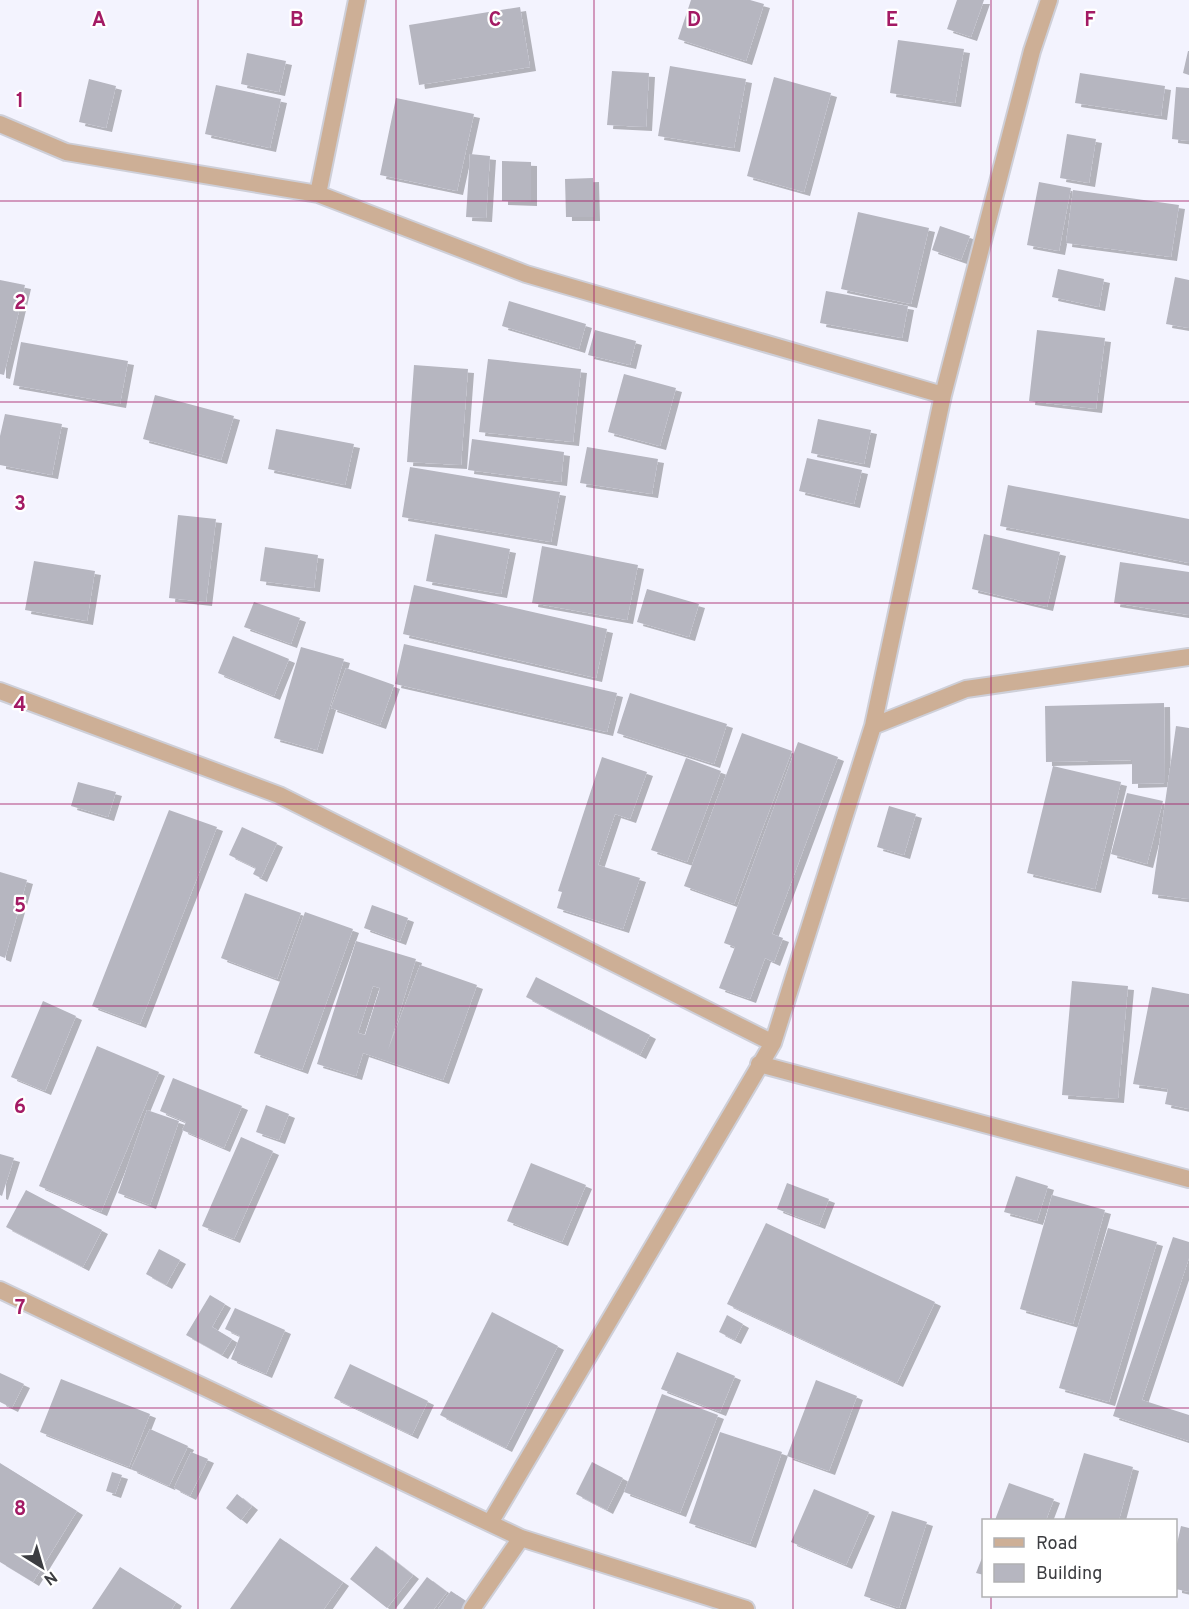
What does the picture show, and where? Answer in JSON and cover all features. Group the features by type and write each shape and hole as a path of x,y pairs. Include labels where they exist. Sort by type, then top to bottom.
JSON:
{"street":[{"path":"318,194 357,0"},
{"path":"490,1523 773,1042 873,726 943,395 1032,51 1049,0"},
{"path":"0,124 66,152 318,194 526,274 943,395"},
{"path":"873,726 966,689 1189,657"},
{"path":"0,691 279,795 773,1042"},
{"path":"759,1064 1189,1179"},
{"path":"0,1290 522,1538 746,1609"},
{"path":"472,1609 522,1538"}],"building":[{"path":"691,0 750,0 764,4 746,61 678,39"},
{"path":"957,0 984,0 971,37 947,29"},
{"path":"520,7 530,67 419,85 409,25"},
{"path":"898,40 964,49 955,103 890,93"},
{"path":"1189,51 1189,75 1183,73"},
{"path":"247,53 286,61 279,92 241,84"},
{"path":"670,66 746,79 734,148 658,136"},
{"path":"612,71 649,73 646,127 607,125"},
{"path":"1080,73 1165,86 1161,116 1075,103"},
{"path":"774,77 831,93 804,192 747,176"},
{"path":"89,79 116,86 106,128 79,122"},
{"path":"216,85 281,99 270,148 205,134"},
{"path":"1176,87 1189,88 1189,141 1172,139"},
{"path":"396,98 474,114 457,191 380,175"},
{"path":"1067,134 1096,139 1089,183 1060,178"},
{"path":"470,154 490,156 486,218 466,217"},
{"path":"502,161 531,162 531,202 502,201"},
{"path":"593,178 594,217 566,217 565,179"},
{"path":"1039,182 1071,188 1059,251 1027,245"},
{"path":"1073,190 1179,205 1171,257 1066,243"},
{"path":"858,212 929,228 911,304 841,289"},
{"path":"940,226 970,236 961,260 932,250"},
{"path":"1058,269 1104,279 1099,307 1052,297"},
{"path":"1175,277 1189,280 1189,328 1166,324"},
{"path":"0,280 25,285 4,375 0,374"},
{"path":"826,291 908,306 902,338 820,323"},
{"path":"509,301 586,324 579,349 502,326"},
{"path":"595,330 636,341 630,365 588,355"},
{"path":"1037,330 1105,338 1096,409 1029,401"},
{"path":"21,342 128,361 120,404 13,385"},
{"path":"488,359 581,369 573,442 479,432"},
{"path":"414,365 468,369 461,465 407,462"},
{"path":"624,374 676,388 660,446 608,432"},
{"path":"155,395 234,416 221,460 143,439"},
{"path":"5,414 62,424 52,475 0,465 0,436"},
{"path":"818,419 871,430 864,464 811,453"},
{"path":"276,429 354,444 345,485 268,469"},
{"path":"472,439 564,452 561,482 468,470"},
{"path":"587,447 658,459 652,494 580,483"},
{"path":"807,458 862,470 854,504 799,491"},
{"path":"410,467 560,492 551,542 402,517"},
{"path":"1008,485 1189,519 1189,563 1000,526"},
{"path":"178,515 216,519 206,602 169,598"},
{"path":"435,534 510,549 501,594 426,581"},
{"path":"984,534 1060,552 1047,607 972,589"},
{"path":"542,546 638,565 627,620 532,603"},
{"path":"265,547 318,555 314,588 260,581"},
{"path":"34,561 95,571 87,621 25,610"},
{"path":"1120,562 1189,572 1189,615 1114,603"},
{"path":"414,585 607,629 596,678 403,634"},
{"path":"647,589 699,604 689,637 637,622"},
{"path":"254,602 300,618 291,644 244,627"},
{"path":"233,636 289,659 274,696 218,673"},
{"path":"404,644 617,693 607,732 395,684"},
{"path":"301,647 344,659 317,750 274,738"},
{"path":"346,668 394,685 380,725 331,708"},
{"path":"630,693 727,724 714,764 617,733"},
{"path":"1164,703 1165,783 1132,784 1132,760 1046,762 1045,706"},
{"path":"1176,726 1189,728 1189,899 1152,894"},
{"path":"742,733 792,751 734,904 684,886"},
{"path":"798,742 838,757 772,934 783,938 774,962 765,958 750,999 719,988 735,947 724,943"},
{"path":"602,757 647,772 630,819 615,814 598,865 640,878 623,929 557,908 562,892 558,891"},
{"path":"686,758 721,771 687,862 651,850"},
{"path":"1053,766 1121,782 1095,889 1027,873"},
{"path":"78,782 116,792 108,817 71,806"},
{"path":"1127,793 1163,801 1147,864 1111,854"},
{"path":"889,806 916,814 904,855 877,847"},
{"path":"169,810 217,827 140,1024 92,1006"},
{"path":"242,827 277,843 261,878 253,874 256,868 229,855"},
{"path":"0,872 27,880 5,958 0,956"},
{"path":"245,893 301,913 277,979 221,958"},
{"path":"372,905 408,918 400,941 364,928"},
{"path":"305,912 353,929 302,1070 254,1053"},
{"path":"356,941 416,959 388,1050 420,965 477,985 443,1080 363,1053 356,1076 317,1064","holes":["373,986 380,988 365,1035 358,1033"]},
{"path":"536,977 650,1035 640,1055 526,997"},
{"path":"1072,981 1128,986 1118,1099 1062,1095"},
{"path":"1152,987 1189,994 1189,1109 1165,1104 1168,1089 1133,1084"},
{"path":"43,1001 76,1016 45,1091 11,1077"},
{"path":"97,1046 159,1072 101,1212 39,1186"},
{"path":"173,1078 242,1106 224,1148 182,1130 186,1122 160,1111"},
{"path":"266,1105 289,1114 279,1140 256,1132"},
{"path":"147,1110 179,1121 150,1205 118,1193"},
{"path":"241,1137 273,1151 234,1239 202,1226"},
{"path":"0,1154 14,1158 2,1196 0,1195"},
{"path":"531,1163 586,1185 562,1242 507,1221"},
{"path":"1016,1176 1048,1186 1037,1221 1004,1212"},
{"path":"787,1183 829,1199 819,1225 777,1209"},
{"path":"26,1190 102,1230 83,1267 6,1227"},
{"path":"1052,1195 1105,1210 1073,1324 1020,1309"},
{"path":"766,1223 935,1302 897,1383 727,1304"},
{"path":"1108,1228 1157,1242 1109,1402 1059,1388"},
{"path":"1173,1237 1189,1242 1189,1258 1142,1400 1189,1415 1189,1441 1113,1416"},
{"path":"159,1249 180,1260 166,1285 146,1274"},
{"path":"210,1295 225,1304 212,1327 232,1339 222,1355 186,1335"},
{"path":"235,1308 285,1330 266,1374 231,1359 240,1336 225,1329"},
{"path":"492,1312 558,1346 506,1448 440,1415"},
{"path":"727,1315 743,1324 735,1340 719,1332"},
{"path":"677,1352 735,1376 720,1412 661,1389"},
{"path":"350,1364 428,1401 412,1435 334,1398"},
{"path":"0,1373 24,1384 12,1408 0,1402"},
{"path":"61,1379 150,1414 129,1467 40,1432"},
{"path":"816,1380 857,1396 829,1471 787,1456"},
{"path":"662,1394 718,1415 680,1513 624,1492"},
{"path":"150,1429 188,1446 169,1486 131,1469"},
{"path":"720,1432 782,1452 750,1544 689,1523"},
{"path":"191,1452 208,1459 190,1496 174,1488"},
{"path":"1084,1453 1133,1467 1119,1519 1064,1519"},
{"path":"592,1462 623,1478 607,1510 576,1494"},
{"path":"0,1463 77,1511 33,1582 0,1562"},
{"path":"112,1472 122,1475 115,1494 106,1491"},
{"path":"1009,1483 1054,1499 1046,1519 995,1519"},
{"path":"814,1489 869,1512 846,1565 791,1542"},
{"path":"237,1494 252,1506 241,1520 226,1508"},
{"path":"892,1511 927,1522 899,1608 864,1596"},
{"path":"1181,1526 1189,1528 1189,1592 1177,1589 1177,1544"},
{"path":"280,1538 343,1582 324,1609 230,1609"},
{"path":"376,1546 413,1575 387,1608 350,1579"},
{"path":"982,1558 982,1574 976,1573"},
{"path":"120,1567 176,1602 172,1609 92,1609"},
{"path":"427,1577 447,1592 434,1609 403,1609"},
{"path":"451,1591 466,1601 461,1609 438,1609"}]}
